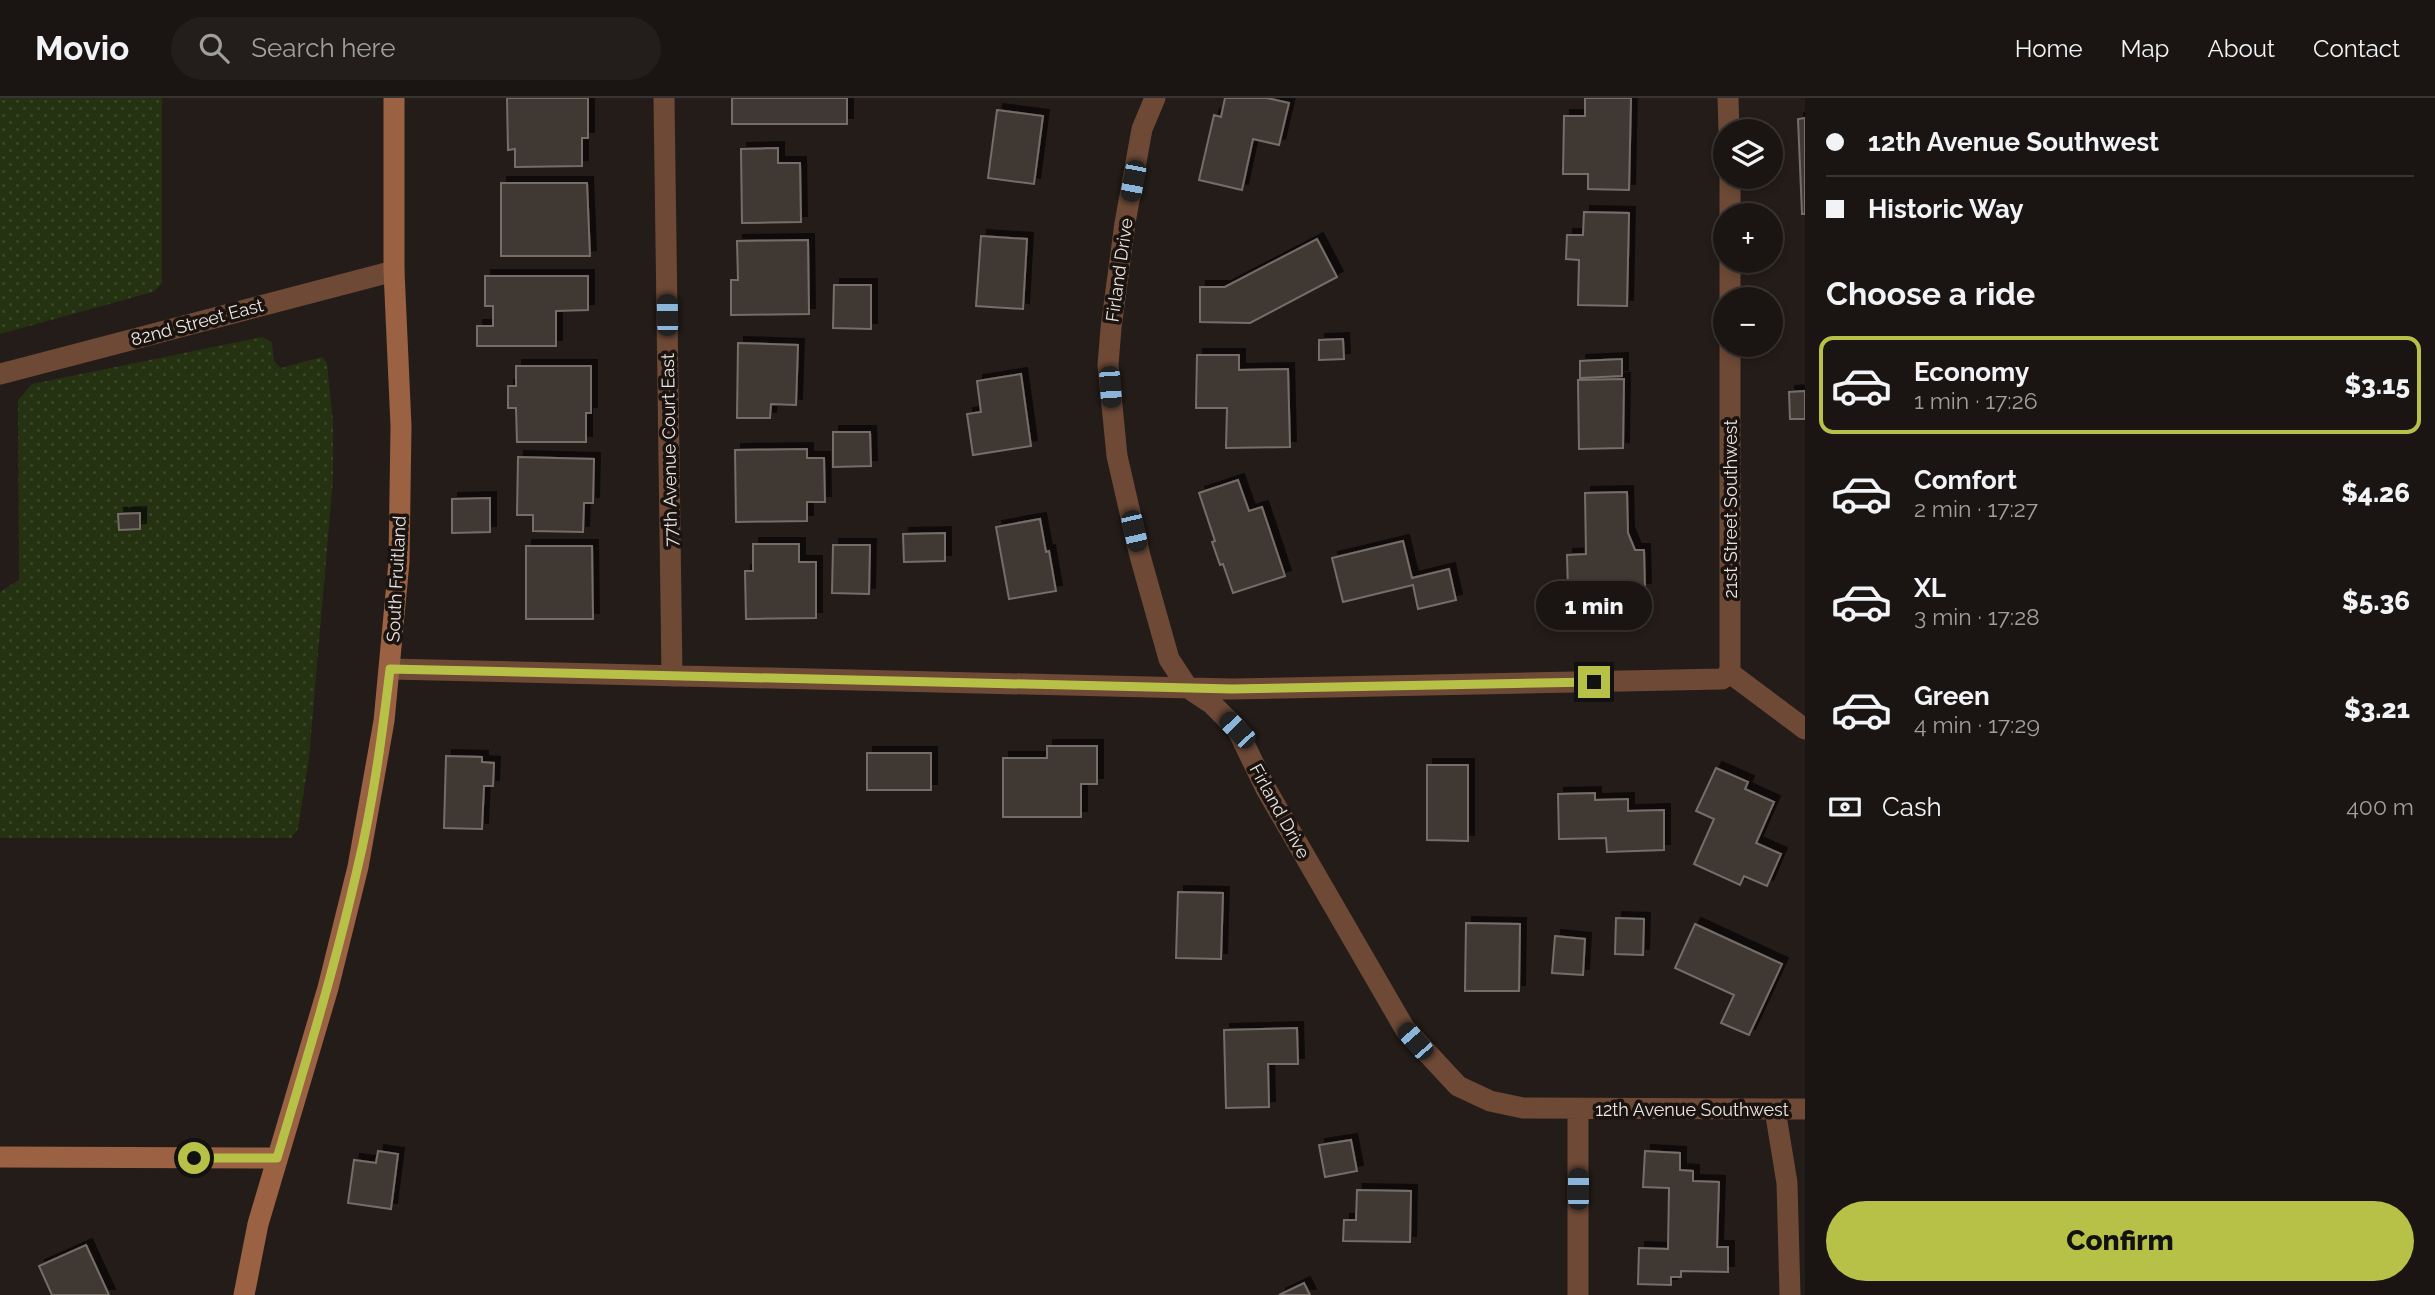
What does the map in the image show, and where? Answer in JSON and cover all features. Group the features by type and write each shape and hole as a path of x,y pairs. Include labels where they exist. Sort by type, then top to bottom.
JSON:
{"street":[{"name":"South Fruitland","path":"244,1295 258,1224 328,988 358,867 384,721 399,562 401,426 394,271 394,98"},
{"name":"77th Avenue Court East","path":"664,98 672,676"},
{"name":"Firland Drive","path":"1155,98 1142,128 1128,207 1108,365 1117,456 1140,556 1169,659 1188,688 1212,704 1237,730 1266,789 1380,989 1405,1029 1426,1053 1458,1086 1490,1101 1523,1108 1578,1110"},
{"path":"1728,98 1729,119"},
{"name":"82nd Street East","path":"0,374 394,271"},
{"name":"21st Street Southwest","path":"1730,357 1730,673"},
{"path":"390,669 1188,688 1467,686 1722,679 1730,673 1805,729"},
{"name":"12th Avenue Southwest","path":"1578,1110 1805,1109"},
{"path":"1578,1110 1578,1295"},
{"path":"1774,1110 1787,1183 1790,1295"},
{"path":"0,1157 277,1158"}],"green space":[{"path":"0,98 162,98 162,283 153,292 0,334"},
{"path":"262,337 272,342 274,361 281,368 322,357 327,363 333,422 333,479 309,758 298,829 291,838 0,838 0,592 19,580 18,400 32,384"}],"building":[{"path":"507,98 588,98 588,138 582,138 582,166 515,167 515,149 508,150"},
{"path":"732,98 847,98 847,124 732,124"},
{"path":"1225,98 1267,98 1289,103 1279,145 1253,139 1242,190 1199,180 1214,115 1221,117"},
{"path":"1585,98 1631,98 1629,190 1588,189 1588,174 1563,174 1564,116 1585,116"},
{"path":"997,110 1043,116 1034,184 988,178"},
{"path":"1805,118 1805,214 1802,214 1798,119"},
{"path":"778,148 778,163 800,163 801,222 742,223 741,149"},
{"path":"501,183 587,183 590,256 501,256"},
{"path":"1584,212 1629,213 1627,306 1578,305 1579,260 1566,259 1567,235 1583,235"},
{"path":"981,236 1027,239 1023,309 976,306"},
{"path":"1317,239 1337,277 1250,323 1200,322 1200,287 1225,287"},
{"path":"808,240 809,314 731,315 731,280 738,280 737,241"},
{"path":"485,276 588,276 588,310 556,311 556,346 477,346 477,326 493,326 493,306 485,306"},
{"path":"834,285 871,285 871,329 833,328"},
{"path":"1343,339 1344,359 1319,360 1319,340"},
{"path":"738,343 798,345 796,405 771,404 770,418 737,418"},
{"path":"1197,355 1239,355 1239,370 1288,369 1290,447 1226,448 1227,408 1196,408"},
{"path":"1622,359 1622,376 1580,378 1580,361"},
{"path":"516,366 591,366 591,413 586,413 586,442 517,442 516,408 508,408 508,386 516,386"},
{"path":"1021,374 1031,446 973,455 967,414 981,412 977,381"},
{"path":"1624,379 1623,448 1579,449 1578,380"},
{"path":"1805,391 1805,419 1790,419 1789,392"},
{"path":"833,432 870,432 871,466 833,467"},
{"path":"807,449 807,458 824,458 825,502 807,502 807,521 736,522 735,450"},
{"path":"518,457 594,459 593,503 584,503 583,532 533,531 533,515 517,515"},
{"path":"1238,480 1249,511 1262,507 1285,576 1233,593 1212,542 1215,541 1199,493"},
{"path":"1627,492 1628,533 1635,550 1644,550 1645,589 1568,591 1567,555 1586,554 1585,493"},
{"path":"490,498 490,532 452,533 452,499"},
{"path":"140,513 140,529 119,530 118,514"},
{"path":"1040,519 1056,591 1009,599 996,527"},
{"path":"945,533 945,561 904,562 903,534"},
{"path":"1403,541 1412,578 1449,569 1456,600 1418,609 1413,585 1343,602 1332,558"},
{"path":"753,544 799,544 799,562 816,562 816,618 746,619 745,571 753,571"},
{"path":"833,545 870,545 869,594 832,593"},
{"path":"526,546 592,546 593,619 526,619"},
{"path":"1047,746 1097,746 1097,784 1081,784 1081,817 1003,817 1003,758 1047,758"},
{"path":"867,753 931,753 931,790 867,790"},
{"path":"446,756 482,757 482,762 494,763 493,786 484,786 482,829 444,828"},
{"path":"1427,765 1468,765 1468,841 1427,840"},
{"path":"1716,768 1748,782 1745,789 1774,802 1756,843 1781,854 1767,886 1744,876 1740,885 1694,864 1714,819 1696,811"},
{"path":"1595,793 1595,800 1628,799 1628,811 1664,810 1664,850 1607,852 1606,838 1559,839 1558,794"},
{"path":"1178,892 1223,893 1221,959 1176,958"},
{"path":"1616,918 1644,919 1643,955 1615,954"},
{"path":"1466,923 1520,924 1519,991 1465,991"},
{"path":"1695,924 1782,964 1749,1035 1721,1023 1734,995 1675,968"},
{"path":"1555,936 1585,939 1583,975 1552,973"},
{"path":"1297,1028 1298,1064 1268,1064 1269,1107 1226,1108 1224,1030"},
{"path":"1351,1140 1357,1171 1325,1177 1319,1145"},
{"path":"378,1151 398,1154 391,1209 348,1203 354,1160 376,1163"},
{"path":"1645,1151 1680,1153 1680,1170 1693,1171 1693,1181 1719,1182 1717,1247 1728,1247 1728,1272 1681,1271 1681,1277 1671,1277 1671,1285 1638,1284 1639,1248 1668,1249 1669,1188 1643,1187"},
{"path":"1357,1190 1411,1191 1410,1242 1343,1241 1344,1220 1356,1220"},
{"path":"86,1245 109,1295 52,1295 39,1266"},
{"path":"1304,1283 1310,1295 1279,1295"}],"route":[{"path":"194,1158 277,1158 328,988 358,867 384,721 390,669 1232,689 1594,682"}]}
